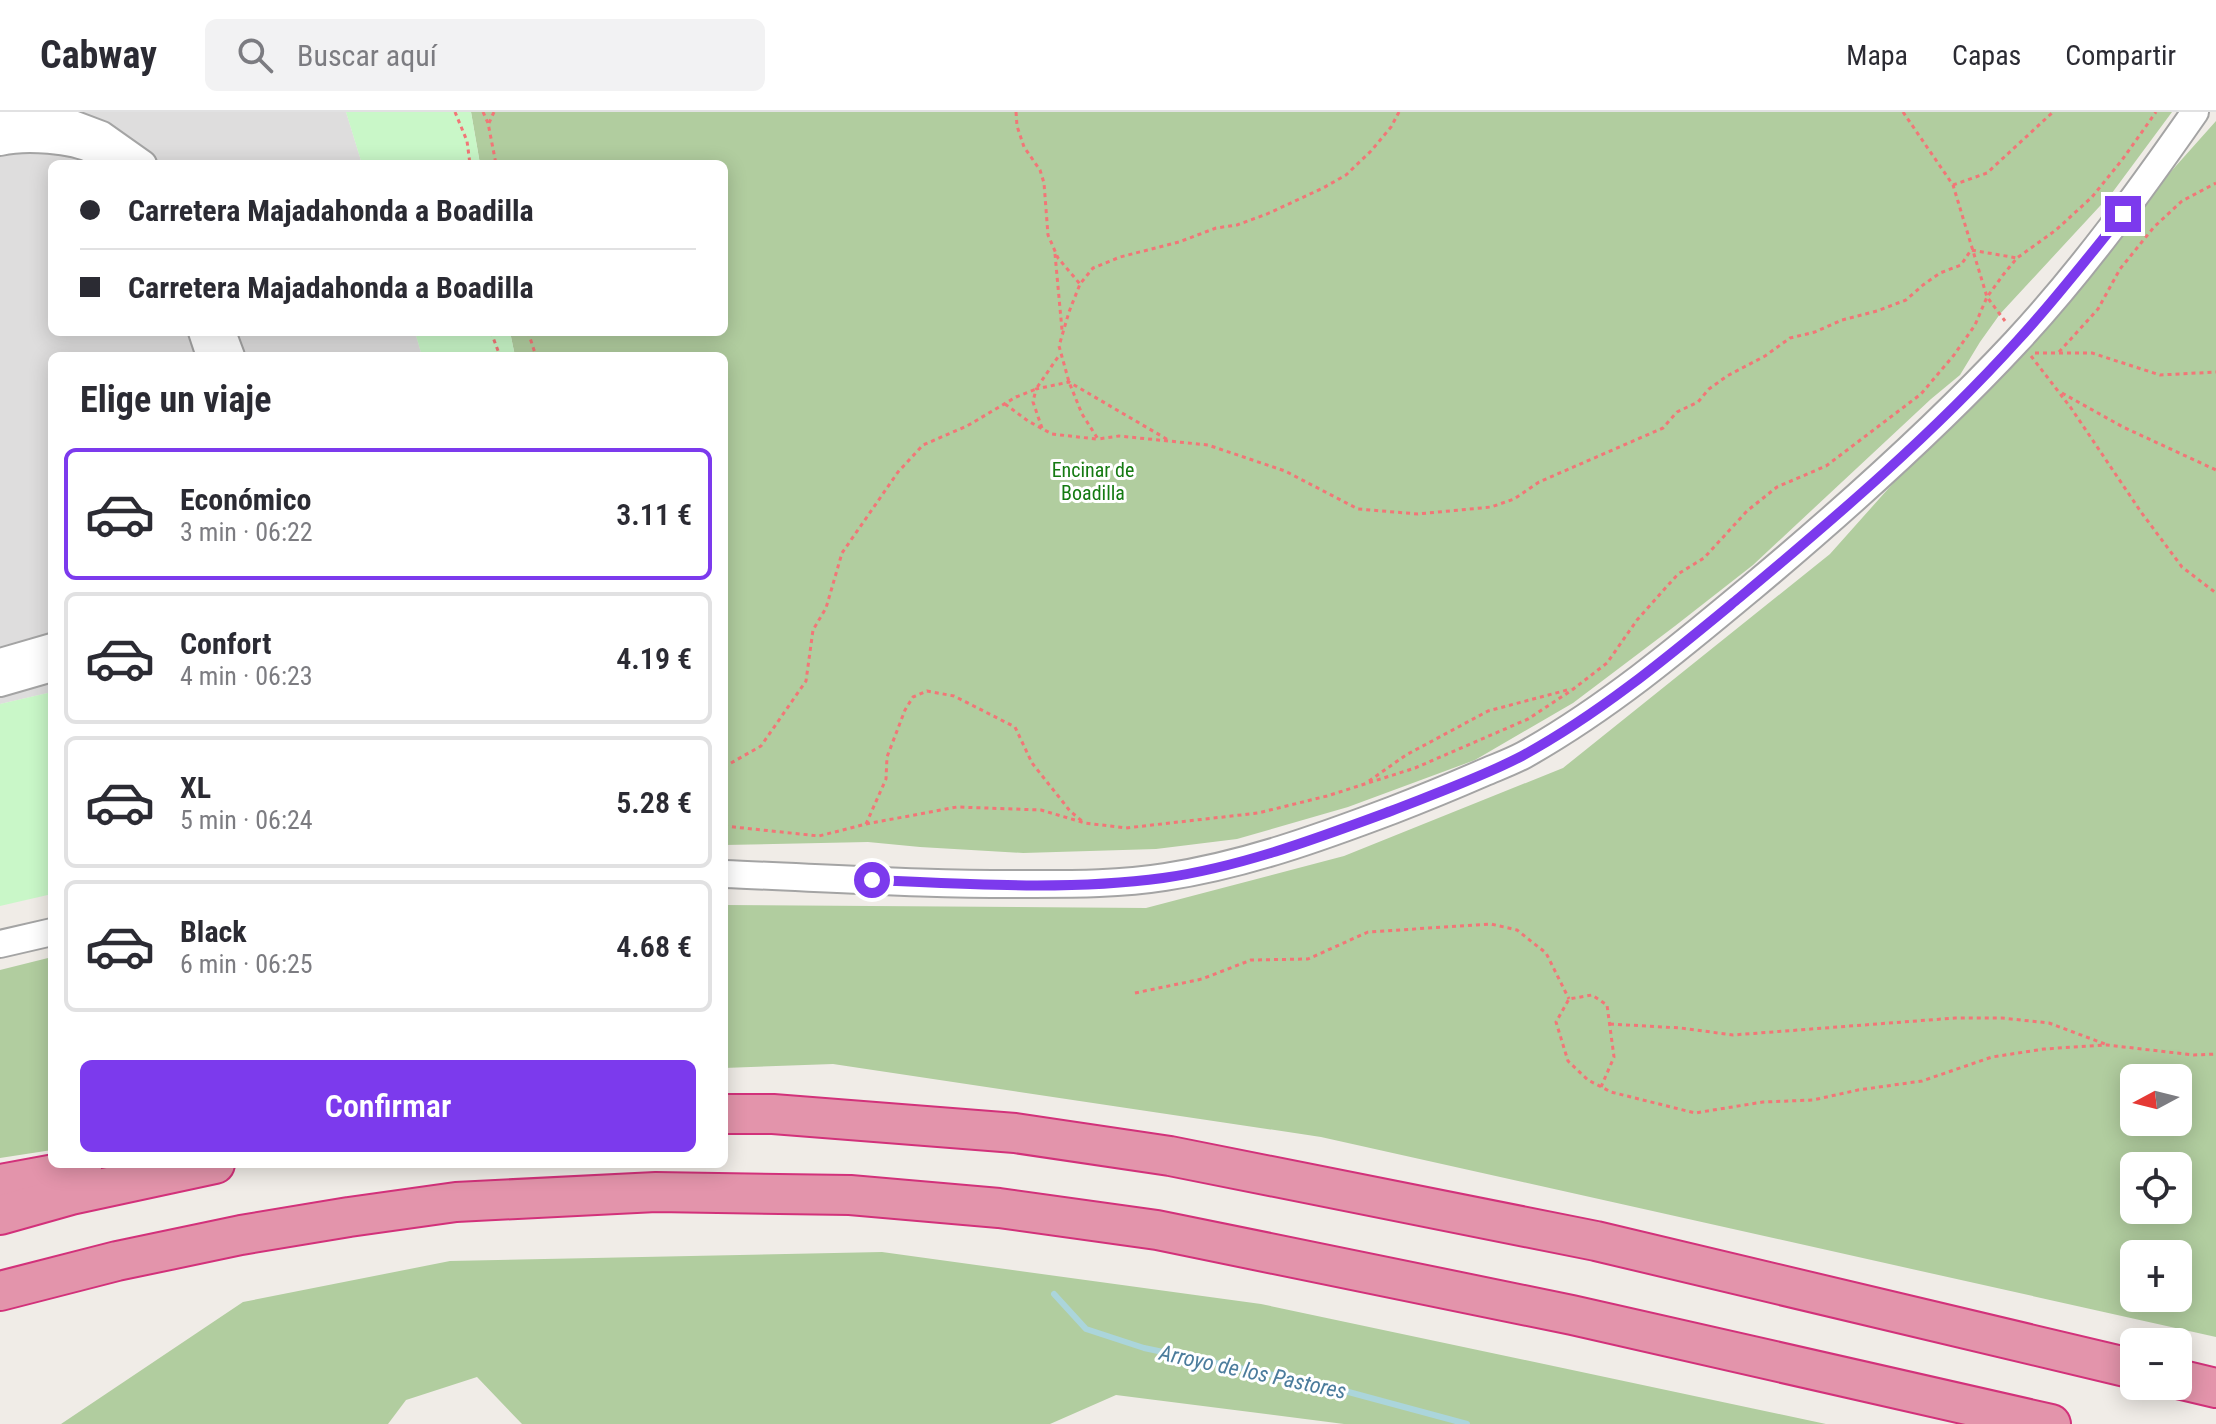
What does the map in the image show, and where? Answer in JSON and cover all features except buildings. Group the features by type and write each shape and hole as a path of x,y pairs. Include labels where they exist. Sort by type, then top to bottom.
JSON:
{"highway":[{"path":"728,1114 773,1114 1015,1133 1170,1156 1596,1241 2120,1366"},
{"path":"0,1184 86,1168"},
{"path":"0,1215 71,1195 196,1168"},
{"path":"0,1291 117,1261 241,1235 456,1202 656,1192 850,1195 999,1208 1157,1230 1572,1315 2051,1424"},
{"path":"2192,1382 2216,1388"}],"street":[{"path":"728,874 991,885 1104,884 1165,878 1241,862 1328,834 1430,796 1521,756 1608,703 1708,624 1887,470 1954,406 2019,339 2123,214 2195,112"},
{"path":"2174,142 2207,112"},
{"path":"0,123 12,120 65,121 102,135 137,160"},
{"path":"0,142 14,139 52,140 93,149 108,160"},
{"path":"0,662 48,648"},
{"path":"0,683 48,669"},
{"path":"0,944 48,933"}],"path":[{"path":"455,112 467,141 469,160"},
{"path":"483,112 495,160"},
{"path":"488,123 494,112"},
{"path":"1016,112 1024,147 1040,170 1044,183 1048,235 1058,258 1080,284"},
{"path":"1098,439 1082,414 1059,346 1080,284 1093,268 1216,228 1237,225 1323,188 1346,175 1371,151 1399,112"},
{"path":"1903,112 1953,185 1987,297 2019,339"},
{"path":"1953,185 1987,173 2053,112"},
{"path":"728,826 819,836 957,807 1041,810 1085,823 1126,828 1258,813 1415,768 1528,719 1607,663 1637,620 1678,574 1704,558 1747,511 1777,487 1826,466 1921,394 1954,355 1975,325 1987,297 2017,258 2056,230 2092,197 2156,112"},
{"path":"2059,352 2098,309 2120,269 2154,227 2182,201 2216,183"},
{"path":"1055,250 1062,334"},
{"path":"1971,250 2017,258"},
{"path":"1005,404 1052,434 1098,439 1119,436 1208,445 1285,471 1358,509 1418,514 1467,511 1514,499 1539,482 1663,428 1677,412 1698,402 1727,376 1765,356 1790,338 1906,300 1940,273 1961,265 1971,250"},
{"path":"1042,428 1033,402 1036,389 1061,353"},
{"path":"2216,372 2160,375 2092,353 2030,354 2182,567 2216,593"},
{"path":"728,765 761,746 806,681 813,630 826,608 842,553 898,472 923,445 967,426 1036,389 1069,382 1172,442"},
{"path":"2059,393 2216,470"},
{"path":"1365,784 1406,755 1488,711 1575,688"},
{"path":"866,824 886,779 887,757 905,710 913,697 927,691 954,696 1015,727 1032,763 1070,811 1085,823"},
{"path":"1135,993 1202,979 1251,960 1308,959 1368,932 1491,924 1517,930 1546,953 1569,999"},
{"path":"1569,999 1592,995 1607,1005 1614,1057 1601,1087"},
{"path":"1569,999 1556,1022 1568,1061 1588,1080 1611,1092 1695,1113 1763,1102 1813,1100 1922,1081 1992,1057 2044,1049 2107,1045 2194,1055 2216,1054"},
{"path":"1610,1024 1733,1035 1903,1021 2002,1018 2049,1023 2107,1045"}],"shaded area":[{"path":"0,112 346,112 361,160 48,160 48,336 416,336 421,352 48,352 48,693 0,704"}],"green space":[{"path":"346,112 471,112 479,160 361,160"},
{"name":"Encinar de Boadilla","path":"471,112 2172,112 2112,193 2000,314 1960,375 1753,565 1573,703 1475,760 1348,807 1237,839 1156,849 1023,853 868,842 728,845 728,352 514,352 511,336 728,336 728,160 479,160"},
{"path":"2216,121 2216,1337 2192,1332 2192,1328 2176,1328 1321,1137 833,1064 728,1068 728,905 1146,908 1344,856 1563,768 1830,554"},
{"path":"416,336 511,336 514,352 421,352"},
{"path":"48,693 48,895 0,906 0,704"},
{"path":"48,958 48,1151 0,1158 0,970"},
{"path":"882,1252 1261,1304 1826,1424 1344,1424 1116,1395 1050,1424 522,1424 477,1377 406,1400 388,1424 61,1424 243,1302 450,1261"}],"waterway":[{"name":"Arroyo de los Pastores","path":"1054,1294 1086,1329 1144,1348 1330,1387 1467,1424"}],"route":[{"path":"872,880 1019,885 1104,884 1165,878 1241,862 1328,834 1430,796 1521,756 1608,703 1696,634 1887,470 2019,339 2123,214"}]}
